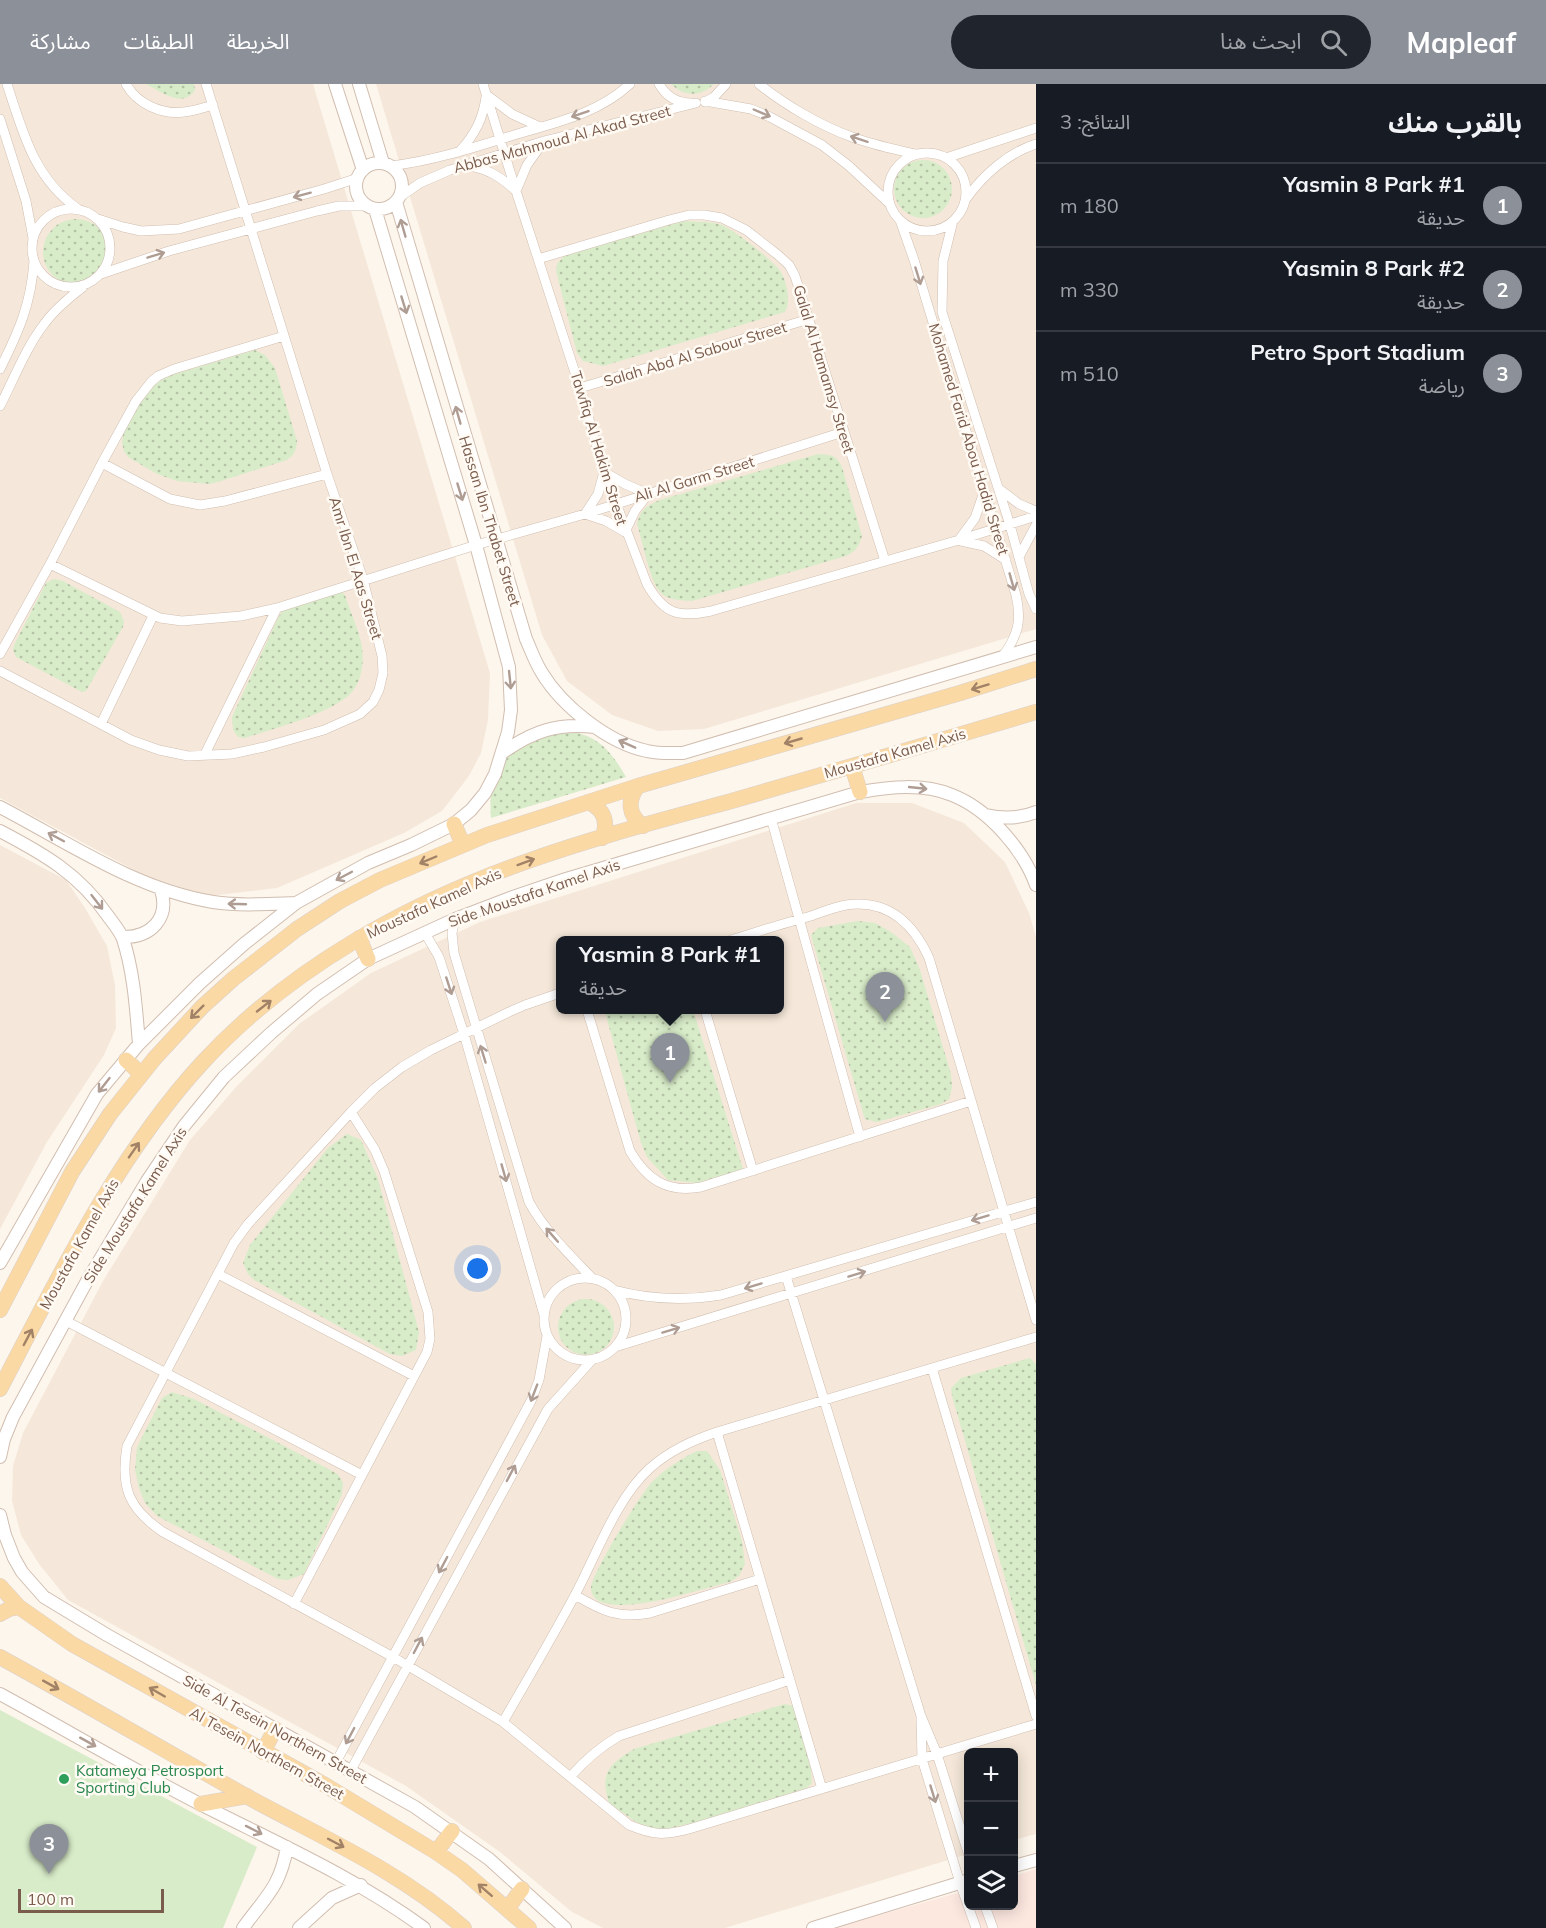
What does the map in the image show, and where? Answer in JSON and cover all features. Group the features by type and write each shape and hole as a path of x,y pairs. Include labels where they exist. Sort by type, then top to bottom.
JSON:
{"main road":[{"path":"0,1310 72,1172 110,1114 141,1074 202,1007 256,959 340,901 380,880 487,835 638,786 1036,669"},
{"name":"Moustafa Kamel Axis","path":"0,1389 105,1194 143,1137 182,1085 228,1037 253,1015 328,957 408,912 527,861 1036,712"},
{"path":"852,766 860,792"},
{"path":"638,786 630,799 630,807 637,821 643,826"},
{"path":"588,802 600,810 604,817 605,831 602,838"},
{"path":"454,824 463,845"},
{"path":"359,938 369,959"},
{"path":"126,1060 141,1074"},
{"name":"Al Tesein Northern Street","path":"0,1586 19,1606 72,1644 334,1790 436,1852 462,1870 530,1928"},
{"path":"0,1614 19,1606"},
{"path":"0,1657 247,1796 382,1868 420,1893 464,1928"},
{"path":"263,1752 275,1729"},
{"path":"201,1804 247,1796"},
{"path":"436,1852 452,1831"},
{"path":"507,1909 522,1888"}],"street":[{"path":"7,84 25,138 39,170 50,185 78,209 98,219 123,227 141,231 167,231 333,186 361,174 376,164 395,169 401,179 402,185 398,200 390,207 329,208 169,251 100,274"},
{"path":"126,84 138,98 158,110 184,112 213,105"},
{"name":"Amr Ibn El Aas Street","path":"0,671 144,746 174,753 204,756 246,751 324,730 360,714 372,702 379,690 383,673 382,664 363,579 327,474 206,84"},
{"path":"335,84 361,174 357,189 358,195 372,208"},
{"path":"359,84 386,165"},
{"name":"Tawfiq Al Hakim Street","path":"483,84 615,504 644,578 654,597 665,609 679,615 695,615 711,611 1036,516"},
{"name":"Abbas Mahmoud Al Akad Street","path":"386,165 422,161 460,151 587,112 614,97 630,84"},
{"path":"659,84 668,95 677,100 700,102 714,97 726,84"},
{"path":"759,84 783,102 833,130 871,143 915,154 937,154 946,158 954,164 964,181 965,201"},
{"path":"460,151 471,139 479,125 486,95 512,114 541,127"},
{"name":"Abbas Mahmoud Al Akad Street","path":"398,200 420,183 466,165 544,141 700,102 751,109 770,117 822,145 849,166 890,204"},
{"path":"0,119 26,201 33,239 34,261 33,283 26,311 19,332 0,369"},
{"path":"946,158 1036,128"},
{"path":"466,165 493,173 516,191 527,165 544,141"},
{"path":"915,154 895,168 889,186 890,204 900,220 908,226 927,231 945,226 953,220 974,187 1006,158 1036,144"},
{"name":"Hassan Ibn Thabet Street","path":"398,200 526,639 541,672 555,691 597,727 630,746 647,752 683,753 1002,657"},
{"name":"Hassan Ibn Thabet Street","path":"372,208 476,545 509,667 511,710 495,774 485,793 471,810 454,824"},
{"path":"33,239 45,219 55,212 78,209"},
{"name":"Galal Al Hamamsy Street","path":"538,259 679,217 705,215 722,218 746,231 778,255 789,265 795,276 885,561"},
{"path":"0,406 34,339 46,322 72,295 100,274 110,256 108,236 98,219"},
{"name":"Mohamed Farid Abou Hadid Street","path":"900,220 1019,608 1018,623 1012,644 1002,657"},
{"name":"Mohamed Farid Abou Hadid Street","path":"953,220 943,261 942,312 1010,525 1029,594 1036,609"},
{"path":"34,261 41,273 56,284 75,287 88,284"},
{"name":"Salah Abd Al Sabour Street","path":"580,388 809,320"},
{"path":"0,654 136,401 151,382 174,369 284,336"},
{"name":"Ali Al Garm Street","path":"50,564 153,616 171,620 196,621 241,616 277,608 363,579 585,514 843,432"},
{"path":"102,463 170,499 200,505 225,501 327,474"},
{"path":"604,472 648,494 625,531 585,514 598,494 604,472"},
{"path":"997,487 1019,504 1036,511"},
{"path":"984,492 975,518 959,540 984,546 1006,560"},
{"path":"1019,557 1036,525"},
{"path":"204,756 277,608"},
{"path":"101,724 153,616"},
{"path":"1002,657 1036,647"},
{"path":"502,753 537,732 576,725 597,727"},
{"name":"Side Moustafa Kamel Axis","path":"0,1457 12,1417 87,1281 147,1181 184,1126 224,1077 271,1033 317,994 369,959 455,920 566,879 860,792 886,787 927,789 952,795 985,815"},
{"path":"0,807 123,874 162,890 229,904 296,903"},
{"path":"985,815 1014,818 1036,812"},
{"path":"985,815 1032,865 1036,885"},
{"path":"771,818 860,1137"},
{"path":"0,1262 97,1094 139,1044 200,983 296,903 368,863 454,824"},
{"path":"0,831 60,865 77,879 93,896 122,937 136,996 139,1044"},
{"path":"122,937 134,938 147,932 156,924 163,914 165,902 162,890"},
{"path":"744,936 846,905 867,905 888,911 906,922 920,939 929,958 1036,1320"},
{"path":"455,920 452,933 454,953 529,1202 539,1220 552,1236 591,1278"},
{"path":"425,933 439,957 464,1034 544,1315"},
{"path":"556,995 525,1005 431,1050 402,1067 375,1088 351,1112 241,1233 127,1446 124,1466 126,1486 134,1505 146,1521 163,1533 393,1657 503,1722 629,1825 648,1833 669,1834 1036,1724"},
{"path":"588,1014 630,1151 639,1166 652,1178 667,1186 684,1190 753,1171 970,1101"},
{"path":"706,1014 753,1171"},
{"path":"294,1604 427,1352 430,1339 428,1312 384,1171 370,1140 351,1112"},
{"path":"614,1290 657,1299 700,1299 721,1295 1036,1202"},
{"path":"615,1347 626,1325 626,1312 622,1300 614,1290 600,1280 580,1278 569,1280 552,1294 546,1304 544,1315 547,1336 555,1347 566,1355 578,1360 592,1360 615,1347 1036,1218"},
{"path":"218,1274 414,1376"},
{"path":"786,1276 921,1716 937,1754 964,1840"},
{"path":"66,1321 362,1475"},
{"path":"336,1762 531,1401 542,1369 547,1336"},
{"path":"503,1722 575,1595 630,1490 648,1470 668,1454 692,1441 717,1432 1036,1337"},
{"path":"351,1770 548,1408 592,1360"},
{"path":"932,1368 1036,1716"},
{"path":"717,1432 822,1789"},
{"name":"Side Al Tesein Northern Street","path":"1,1519 5,1535 22,1572 44,1597 415,1807 489,1859 565,1928"},
{"path":"575,1595 600,1610 616,1615 633,1616 650,1613 760,1579"},
{"path":"570,1777 601,1747 625,1733 790,1680"},
{"path":"0,1694 201,1804 361,1885 398,1908 424,1928"},
{"path":"813,1928 964,1881 922,1759 921,1716"},
{"path":"243,1928 271,1892 279,1877 287,1847"},
{"path":"1018,1865 1036,1860"},
{"path":"299,1928 332,1899 361,1885"},
{"path":"971,1910 976,1928"},
{"path":"987,1910 993,1928"}],"shaded area":[{"path":"0,84 313,84 490,673 488,720 481,753 469,776 442,811 404,833 277,888 209,896 147,877 0,798"},
{"path":"376,84 1036,84 1036,629 704,729 658,731 612,715 567,681 542,635"},
{"path":"856,803 912,803 964,823 1005,862 1029,913 1036,937 1036,1834 1018,1839 1018,1748 964,1748 964,1855 725,1928 603,1928 572,1912 500,1852 406,1786 68,1600 39,1564 21,1535 12,1501 13,1466 23,1433 103,1281 190,1140 237,1086 299,1024 371,973 480,922"},
{"path":"0,845 66,880 85,908 107,946 115,985 116,1028 104,1055 47,1142 0,1229"},
{"path":"1036,1869 1036,1928 834,1928 964,1891 964,1910 1018,1910 1018,1875"}],"green space":[{"path":"146,84 194,84 195,90 190,96 178,99"},
{"path":"671,84 714,84 704,91 692,94 681,91"},
{"path":"917,160 929,160 944,168 952,183 952,195 944,210 929,218 917,218 902,210 894,195 894,183 902,168"},
{"path":"70,219 82,219 94,224 104,234 109,252 107,265 94,280 82,285 70,285 58,280 48,270 43,258 43,246 48,234 58,224"},
{"path":"684,221 722,225 771,261 781,272 785,281 788,303 785,312 603,366 583,361 577,353 556,271 557,264 564,256"},
{"path":"255,350 265,355 275,368 297,441 295,452 290,458 210,484 177,481 157,474 128,457 122,443 123,435 147,391 165,377"},
{"path":"818,454 833,456 842,467 862,536 855,550 846,556 692,601 671,599 660,592 650,570 637,524 645,509 660,500"},
{"path":"54,579 63,581 120,612 124,621 123,627 86,691 82,692 16,657 13,650 46,583"},
{"path":"340,590 345,595 362,648 362,671 352,692 343,700 317,714 245,738 238,737 233,730 232,717 283,610"},
{"path":"556,732 578,733 596,741 613,757 626,777 491,818 493,780 505,755 521,744"},
{"path":"858,921 875,923 910,947 920,970 951,1074 952,1088 949,1099 941,1104 877,1122 865,1119 811,935 818,928"},
{"path":"606,1014 694,1014 743,1169 697,1183 668,1180 647,1157 641,1143"},
{"path":"347,1134 361,1140 378,1179 419,1332 416,1350 402,1356 390,1354 254,1280 243,1263 250,1245 328,1148"},
{"path":"581,1299 591,1299 606,1307 612,1316 614,1327 612,1338 606,1347 591,1355 581,1355 570,1350 563,1343 558,1332 558,1322 563,1311 570,1304"},
{"path":"1030,1358 1036,1364 1036,1685 951,1388 961,1378"},
{"path":"172,1392 194,1399 338,1474 343,1483 342,1494 304,1574 288,1580 278,1579 157,1516 145,1503 135,1470 137,1447 162,1398"},
{"path":"697,1451 707,1451 720,1470 742,1541 745,1564 739,1576 730,1582 662,1600 625,1605 609,1604 597,1600 591,1592 593,1580 617,1534 638,1501 662,1473"},
{"path":"785,1704 794,1706 796,1712 811,1770 812,1783 807,1788 697,1822 657,1831 636,1822 609,1803 605,1784 606,1776 619,1759 634,1749"},
{"name":"Katameya Petrosport Sporting Club","path":"0,1710 257,1847 223,1928 0,1928"}],"place":[{"name":"Yasmin 8 Park #2","path":"885,1022"},
{"name":"Yasmin 8 Park #1","path":"670,1083"},
{"name":"Katameya Petrosport Sporting Club","path":"64,1779"},
{"name":"Petro Sport Stadium","path":"49,1874"}]}
